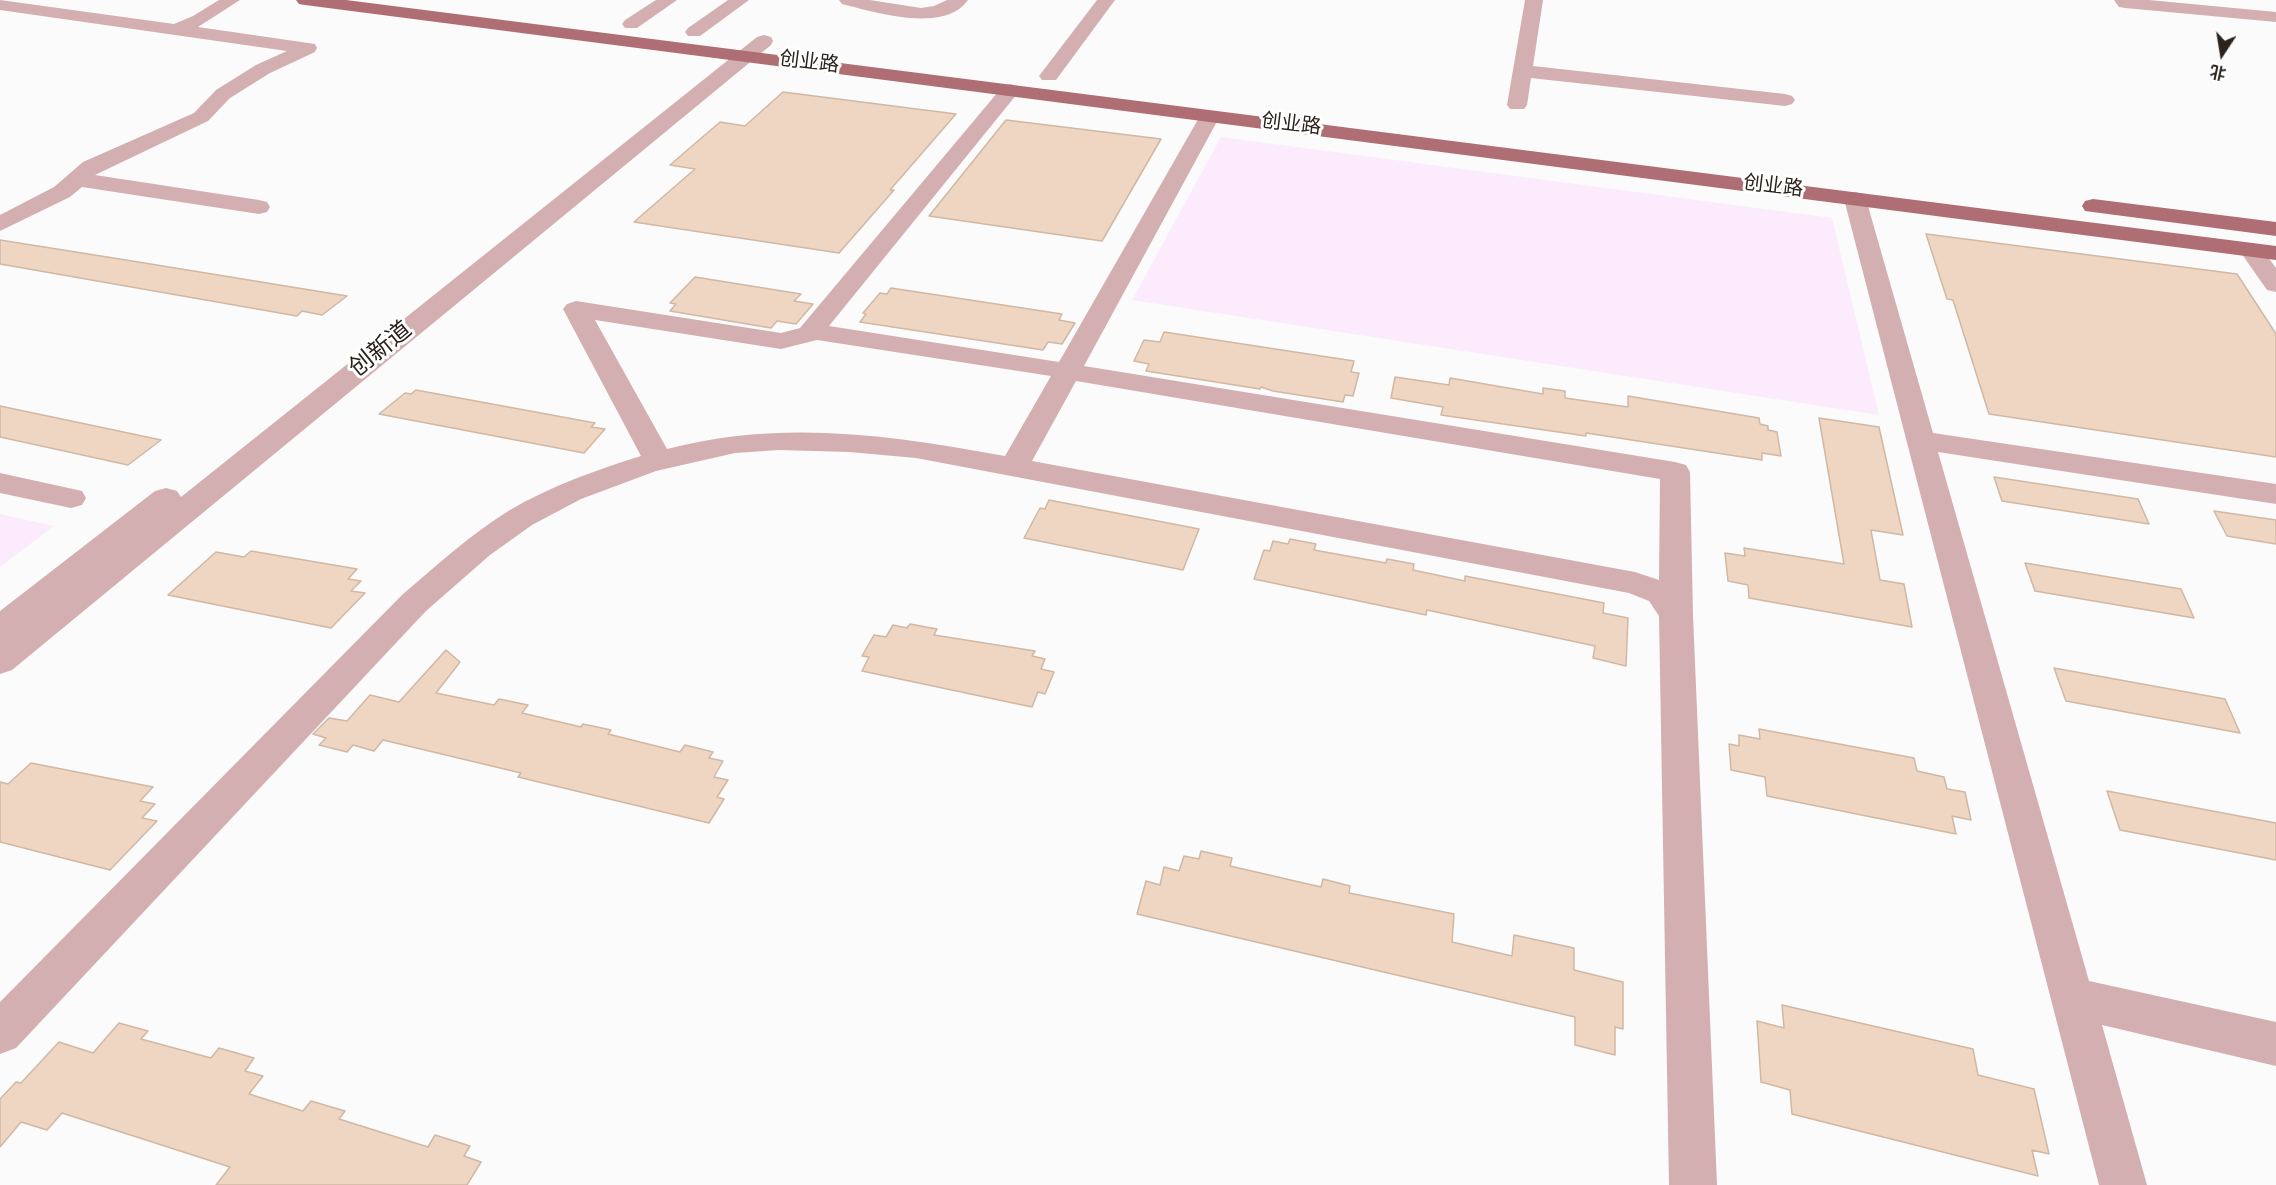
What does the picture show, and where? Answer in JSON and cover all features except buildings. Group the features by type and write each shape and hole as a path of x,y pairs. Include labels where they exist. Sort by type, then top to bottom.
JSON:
{"main road":[{"name":"创业路","path":"305,0 746,47 1049,76 1155,89"},
{"name":"创业路","path":"437,0 694,32 746,47 1010,90 2276,253"},
{"path":"2075,204 2276,229"}],"street":[{"path":"2,7 144,26 175,19 199,20 231,0"},
{"path":"631,24 668,0"},
{"path":"694,32 740,0"},
{"path":"848,0 881,9 934,12 952,7 959,0"},
{"path":"1049,76 1106,0"},
{"path":"1517,105 1534,0"},
{"path":"2122,0 2125,3 2276,17"},
{"path":"0,224 63,192 76,179 109,158 170,133 201,117 223,94 283,58 308,48 175,19"},
{"name":"创新道","path":"0,629 746,47"},
{"name":"创新道","path":"0,661 746,47"},
{"path":"1523,71 1785,100"},
{"path":"809,334 1010,90"},
{"path":"1014,467 1210,116"},
{"path":"76,179 259,207"},
{"path":"1855,199 2122,1185"},
{"path":"2251,249 2276,285"},
{"path":"659,462 576,309 781,341 816,332 1675,471 1676,615 1694,1185"},
{"path":"1921,440 2276,494"},
{"path":"0,1033 414,603 466,556 520,519 567,493 659,462 735,444 797,442 864,444 916,449 1635,583 1660,593 1676,615"},
{"path":"0,483 71,498"},
{"path":"2072,998 2276,1044"}],"shaded area":[{"path":"1221,137 1832,218 1879,415 1132,300"},
{"path":"0,514 54,526 0,567"}]}
